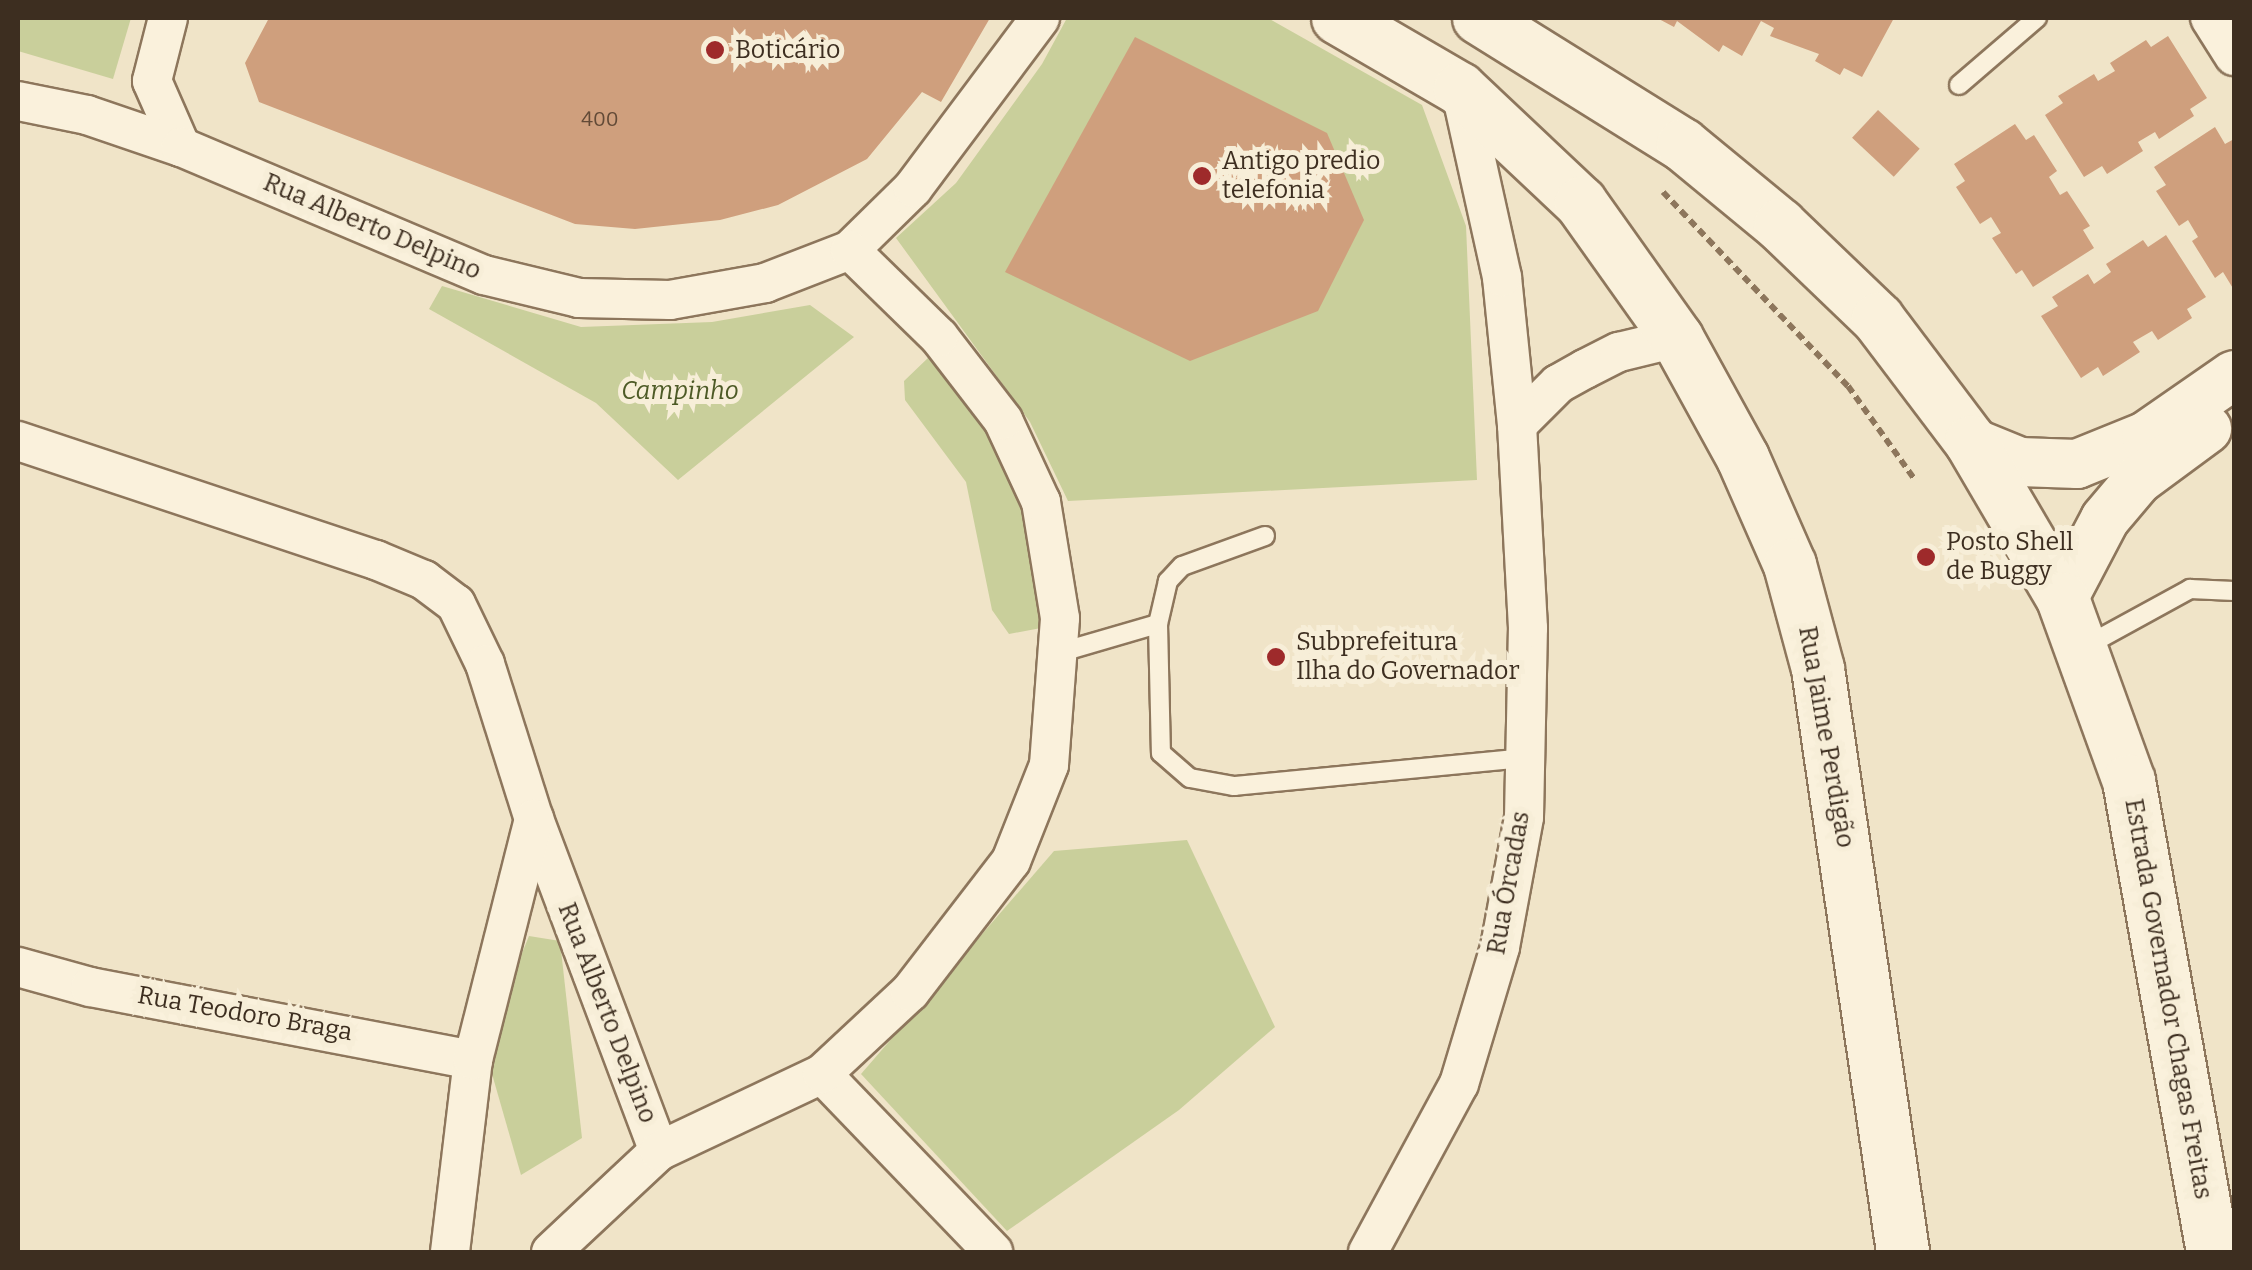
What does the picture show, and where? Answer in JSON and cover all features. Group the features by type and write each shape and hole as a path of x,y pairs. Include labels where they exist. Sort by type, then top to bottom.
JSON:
{"main road":[{"name":"Rua Jaime Perdigão","path":"1338,18 1460,89 1580,203 1677,338 1743,458 1790,565 1818,669 1904,1252"},
{"name":"Estrada Governador Chagas Freitas","path":"1479,18 1683,145 1780,225 1878,319 1971,442 2063,599 2130,781 2213,1252"}],"street":[{"path":"168,18 152,80 181,147"},
{"path":"552,1252 659,1152 822,1074 910,992 1011,861 1049,766 1060,618 1042,502 1003,420 938,337 850,250 913,188 1040,18"},
{"path":"2210,18 2234,56"},
{"path":"87,114 152,80"},
{"name":"Rua Órcadas","path":"1368,1252 1459,1084 1500,946 1524,816 1528,628 1517,425 1502,277 1460,89"},
{"name":"Rua Alberto Delpino","path":"18,101 87,114 181,147 484,275 579,298 670,300 746,287 850,250"},
{"path":"1517,425 1558,384 1585,369 1620,352 1677,338"},
{"path":"1971,442 2020,462 2077,464 2146,436 2234,375"},
{"path":"2063,599 2105,519 2138,480 2234,409"},
{"name":"Rua Alberto Delpino","path":"18,442 424,580 456,604 485,664 534,818 659,1152"},
{"path":"450,1252 473,1060 534,818"},
{"name":"Rua Teodoro Braga","path":"18,967 90,987 473,1060"},
{"path":"822,1074 993,1252"}],"lane":[{"path":"2005,18 2013,38"},
{"path":"1959,85 2037,18"},
{"path":"1266,536 1182,566 1168,581 1158,624 1161,753 1190,778 1234,786 1525,758"},
{"path":"2081,649 2190,588 2234,591"},
{"path":"1057,654 1158,624"}],"path":[{"path":"1653,181 1848,386 1915,480"}],"green space":[{"path":"18,18 131,18 113,79 18,51"},
{"path":"1067,18 1268,18 1422,105 1466,226 1477,480 1068,501 1030,422 896,238 956,183 1042,64"},
{"name":"Campinho","path":"442,286 581,327 712,322 810,305 854,337 678,480 596,403 429,309"},
{"path":"929,357 951,371 994,442 1025,514 1044,606 1041,628 1009,634 992,610 966,482 905,400 904,381"},
{"path":"1187,840 1275,1027 1179,1110 1007,1231 861,1074 1054,851"},
{"path":"529,936 560,941 582,1138 521,1175 484,1046"}],"building":[{"path":"269,18 990,18 941,102 922,92 867,159 778,205 720,220 635,229 575,224 259,102 245,63"},
{"path":"1657,18 1894,18 1862,77 1844,68 1840,75 1815,61 1819,54 1770,36 1774,28 1761,21 1742,56 1723,45 1719,52 1677,21 1674,27"},
{"path":"2168,36 2207,98 2190,109 2194,116 2159,139 2155,132 2138,142 2143,151 2107,174 2102,166 2084,177 2045,115 2063,103 2058,96 2094,74 2098,81 2115,71 2110,63 2146,40 2151,47"},
{"name":"Antigo predio telefonia","path":"1135,37 1327,133 1364,220 1318,311 1190,361 1005,272"},
{"path":"1878,110 1920,149 1894,177 1852,138"},
{"path":"2015,124 2026,140 2034,135 2057,171 2049,177 2060,195 2067,191 2090,226 2083,230 2094,248 2033,287 2022,270 2016,274 1992,238 2001,233 1991,217 1980,224 1956,187 1965,181 1954,164"},
{"path":"2215,127 2225,144 2234,139 2234,290 2223,272 2215,278 2192,241 2198,237 2188,220 2179,226 2156,191 2166,185 2154,167"},
{"path":"2166,235 2206,297 2187,309 2192,318 2158,340 2152,331 2133,342 2140,352 2103,376 2098,367 2081,378 2041,316 2058,306 2052,297 2088,274 2094,284 2111,272 2106,264 2143,240 2148,247"}],"place":[{"name":"Boticário","path":"715,50"},
{"name":"Antigo predio telefonia","path":"1202,176"},
{"name":"Posto Shell de Buggy","path":"1926,557"},
{"name":"Subprefeitura Ilha do Governador","path":"1276,657"}]}
